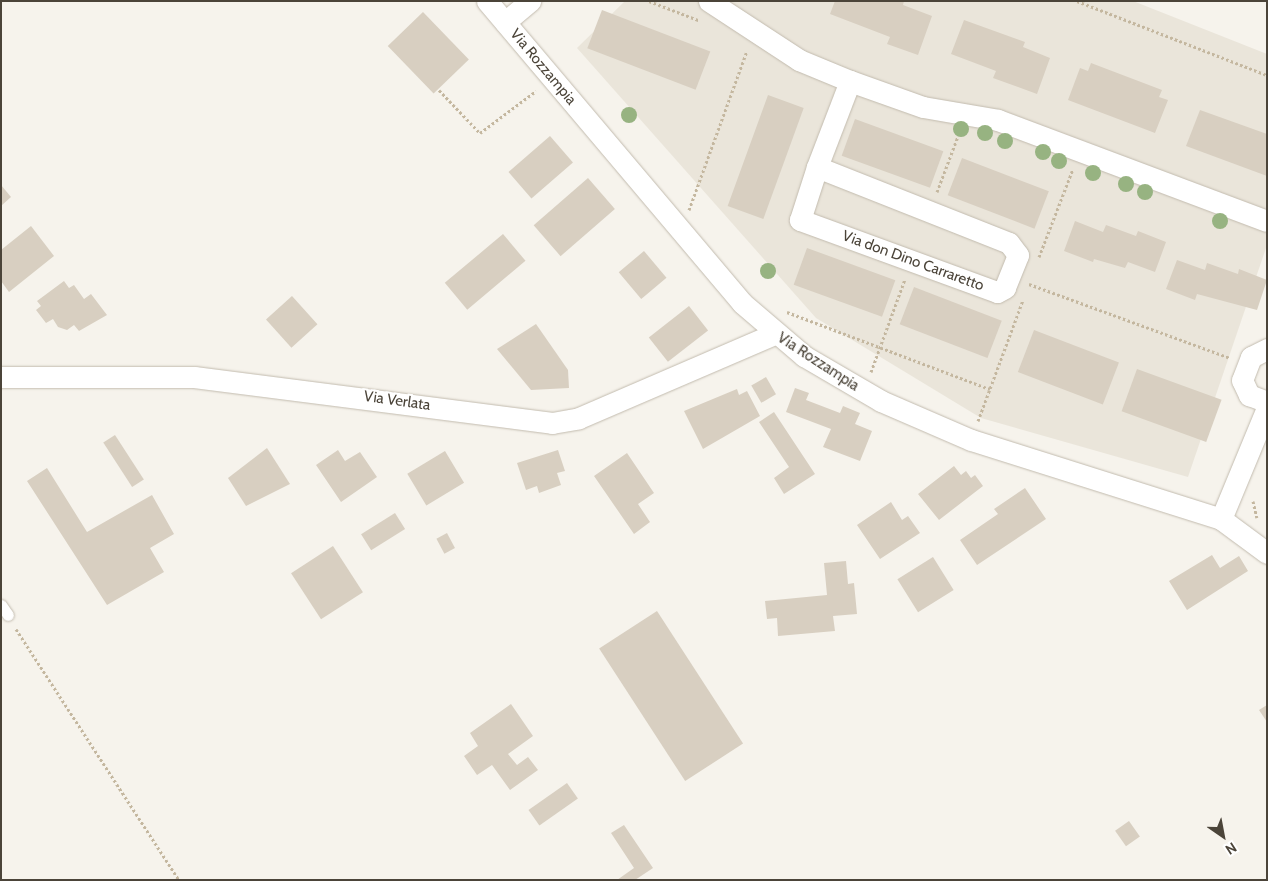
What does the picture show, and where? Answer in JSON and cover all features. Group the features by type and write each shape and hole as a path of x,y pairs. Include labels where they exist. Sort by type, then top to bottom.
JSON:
{"street":[{"name":"Via Rozzampia","path":"487,1 675,227 777,325 881,401 971,440 1221,519 1267,553"},
{"path":"505,22 530,1"},
{"path":"709,1 799,60 850,81 924,107 998,120 1267,221"},
{"name":"Via don Dino Carraretto","path":"850,81 817,168 800,220 997,292 1005,288 1009,277"},
{"path":"817,168 1008,243 1018,255 1009,277"},
{"name":"Via Verlata","path":"1,377 194,377 552,423 579,418 777,325"},
{"path":"1267,349 1251,357 1242,380 1249,394 1267,402"},
{"path":"1221,519 1267,408"}],"path":[{"path":"1077,1 1267,75"},
{"path":"675,227 686,217 754,32"},
{"path":"439,90 480,133 552,78"},
{"path":"934,198 958,136"},
{"path":"870,375 909,269"},
{"path":"1009,277 1233,359"},
{"path":"777,325 782,310 990,389"},
{"path":"5,610 179,880"}],"shaded area":[{"path":"625,1 1133,1 1267,54 1267,245 1188,477 981,418 816,318 577,48"}],"building":[{"path":"835,1 904,1 903,5 932,16 918,55 887,44 890,37 830,14"},
{"path":"602,10 710,52 696,90 587,48"},
{"path":"423,12 469,59 434,94 388,46"},
{"path":"964,20 1025,42 1023,47 1050,58 1037,94 993,78 996,71 951,54"},
{"path":"1091,63 1162,90 1159,97 1168,100 1155,133 1068,100 1080,68 1088,71"},
{"path":"768,95 804,108 763,219 728,206"},
{"path":"1200,110 1267,134 1267,176 1186,146"},
{"path":"855,119 943,151 930,188 842,156"},
{"path":"550,136 573,162 531,198 508,172"},
{"path":"962,158 1049,191 1034,229 948,195"},
{"path":"588,178 615,209 561,256 534,225"},
{"path":"1,185 11,197 1,206"},
{"path":"1075,221 1103,232 1106,225 1136,236 1138,231 1166,242 1155,272 1128,262 1125,268 1094,259 1093,262 1064,251"},
{"path":"31,226 54,256 9,292 1,281 1,250"},
{"path":"503,234 525,261 467,310 445,283"},
{"path":"807,248 895,280 882,317 794,285"},
{"path":"644,251 666,278 641,299 619,272"},
{"path":"1177,260 1205,270 1207,263 1238,274 1239,269 1267,280 1257,310 1197,294 1195,300 1166,289"},
{"path":"64,281 69,288 74,285 84,299 91,294 107,315 79,331 74,325 67,330 58,327 53,319 46,323 36,310 41,306 37,301"},
{"path":"914,287 1002,321 987,358 900,324"},
{"path":"292,296 317,324 291,348 266,319"},
{"path":"689,306 708,330 668,362 649,337"},
{"path":"536,324 568,370 569,388 531,390 497,349"},
{"path":"1034,330 1119,363 1103,405 1018,372"},
{"path":"1137,369 1222,400 1206,442 1122,411"},
{"path":"766,377 776,394 761,403 751,386"},
{"path":"795,388 809,393 806,400 840,413 843,406 860,413 855,424 872,431 860,461 823,447 831,429 786,412"},
{"path":"737,389 739,395 747,391 760,416 703,449 684,411"},
{"path":"774,412 815,474 784,494 774,478 789,467 759,422"},
{"path":"115,435 144,479 132,487 103,443"},
{"path":"267,448 290,484 246,506 228,478"},
{"path":"338,450 345,461 360,452 377,477 341,502 316,465"},
{"path":"558,450 565,471 557,473 561,485 539,493 537,486 526,490 517,463"},
{"path":"445,451 464,483 426,505 407,474"},
{"path":"627,453 654,493 638,504 650,522 634,534 594,476"},
{"path":"954,466 961,475 966,471 971,478 975,475 983,486 939,520 918,494"},
{"path":"47,468 87,532 152,495 174,534 150,548 164,572 107,605 27,481"},
{"path":"1025,488 1046,519 977,565 960,540 998,514 994,509"},
{"path":"891,502 902,520 908,516 920,533 880,559 857,525"},
{"path":"395,513 405,529 371,550 361,534"},
{"path":"447,533 455,548 444,554 436,539"},
{"path":"333,546 363,592 321,619 291,573"},
{"path":"1212,555 1220,568 1239,556 1248,571 1187,610 1169,581"},
{"path":"933,557 954,590 918,612 897,579"},
{"path":"846,561 848,584 854,583 857,614 833,616 835,631 778,636 777,618 767,619 765,601 827,595 824,563"},
{"path":"657,611 743,744 685,781 599,649"},
{"path":"511,704 533,736 508,754 517,765 528,757 538,770 510,790 492,765 477,775 464,756 478,746 470,733"},
{"path":"1267,705 1267,722 1259,710"},
{"path":"567,783 578,799 539,826 528,810"},
{"path":"1129,821 1140,837 1126,846 1115,831"},
{"path":"624,825 653,868 635,880 617,880 634,868 611,833"}]}
